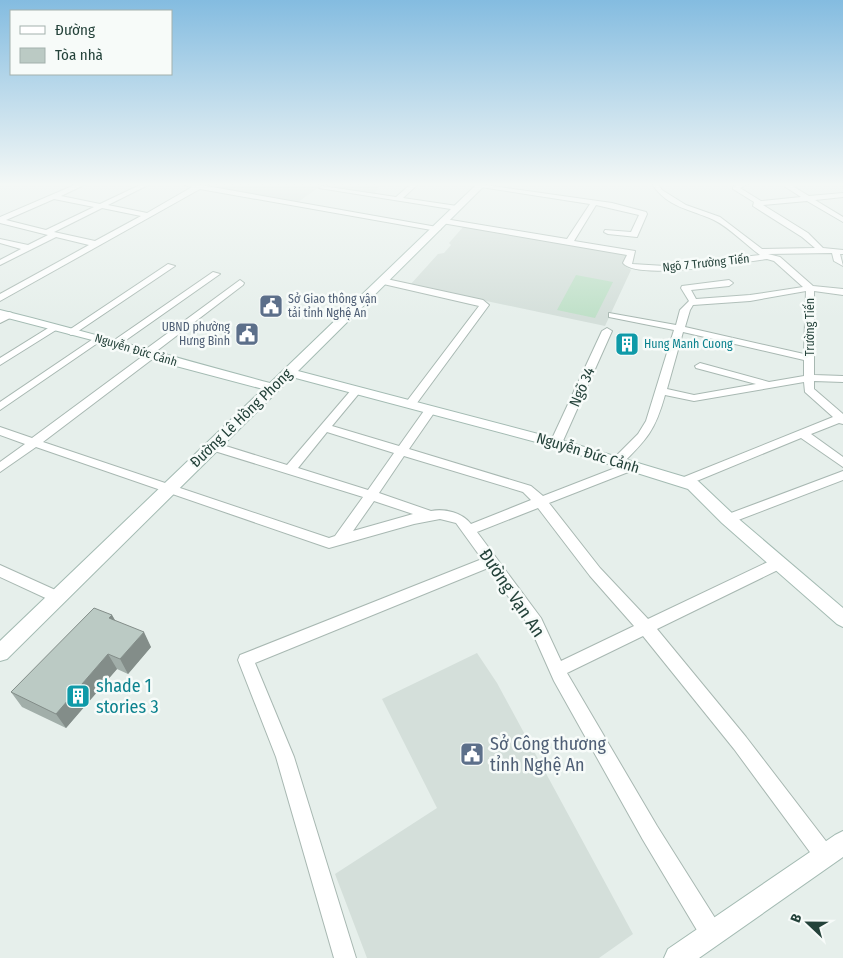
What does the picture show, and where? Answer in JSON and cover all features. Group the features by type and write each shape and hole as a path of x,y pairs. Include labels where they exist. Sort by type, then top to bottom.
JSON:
{"main road":[{"name":"Đường Lê Hồng Phong","path":"0,652 271,387 437,229"},
{"name":"Nguyễn Đức Cảnh","path":"3,316 99,338 149,355 271,387"},
{"name":"Nguyễn Đức Cảnh","path":"287,372 556,443 693,485 728,519 843,619"},
{"path":"677,958 834,850"}],"street":[{"path":"30,229 96,244"},
{"path":"0,263 29,248 59,229"},
{"path":"0,298 123,229"},
{"path":"469,229 569,242 577,229"},
{"path":"608,232 634,235 637,229"},
{"name":"Trường Tiến","path":"730,229 768,257 777,259 810,288 809,390 841,419"},
{"path":"795,229 805,235 821,250"},
{"path":"0,241 29,248"},
{"name":"Ngõ 7 Trường Tiến","path":"569,242 632,253 627,263 630,266 665,269 768,257"},
{"path":"759,251 803,252 821,250 840,252 837,259 843,264"},
{"path":"72,332 171,266"},
{"path":"116,343 216,274"},
{"path":"382,281 480,302 484,305 410,405"},
{"path":"0,468 240,283"},
{"path":"694,302 686,288 729,283"},
{"path":"617,462 648,429 655,414 685,310 694,302 750,298 810,288 843,292"},
{"path":"612,315 740,341 810,358"},
{"path":"0,362 54,328"},
{"name":"Ngõ 34","path":"556,443 607,331"},
{"path":"0,406 99,338"},
{"path":"700,366 769,384"},
{"path":"662,391 694,398 809,378 843,379"},
{"path":"290,469 356,390"},
{"path":"339,541 430,410"},
{"path":"682,482 801,433 841,419"},
{"path":"326,428 527,489 541,502 595,572 645,627 740,743 834,850"},
{"name":"Đường Vạn An","path":"0,431 329,544 440,514 461,520 536,623 558,670 650,833 712,934"},
{"path":"801,433 843,464"},
{"path":"212,446 290,469 431,516"},
{"path":"469,530 632,466"},
{"path":"728,519 843,475"},
{"path":"344,958 285,757 246,660 492,561"},
{"path":"558,670 778,563"},
{"path":"0,571 57,597"}],"shaded area":[{"path":"462,229 480,229 628,254 624,265 631,270 605,326 410,285 438,254 444,253 451,245 449,243"},
{"name":"Sở Công thương tỉnh Nghệ An","path":"477,653 497,683 633,934 599,958 367,958 335,874 437,808 382,699"}],"green space":[{"path":"576,275 613,282 595,318 557,310"}],"building":[{"path":"94,608 112,615 109,618 144,632 120,659 108,654 56,714 11,692"}],"place":[{"name":"Sở Giao thông vận tải tỉnh Nghệ An","path":"271,306"},
{"name":"UBND phường Hưng Bình","path":"247,334"},
{"name":"Hung Manh Cuong","path":"627,344"},
{"name":"shade 1 stories 3","path":"78,696"},
{"name":"Sở Công thương tỉnh Nghệ An","path":"472,754"}]}
